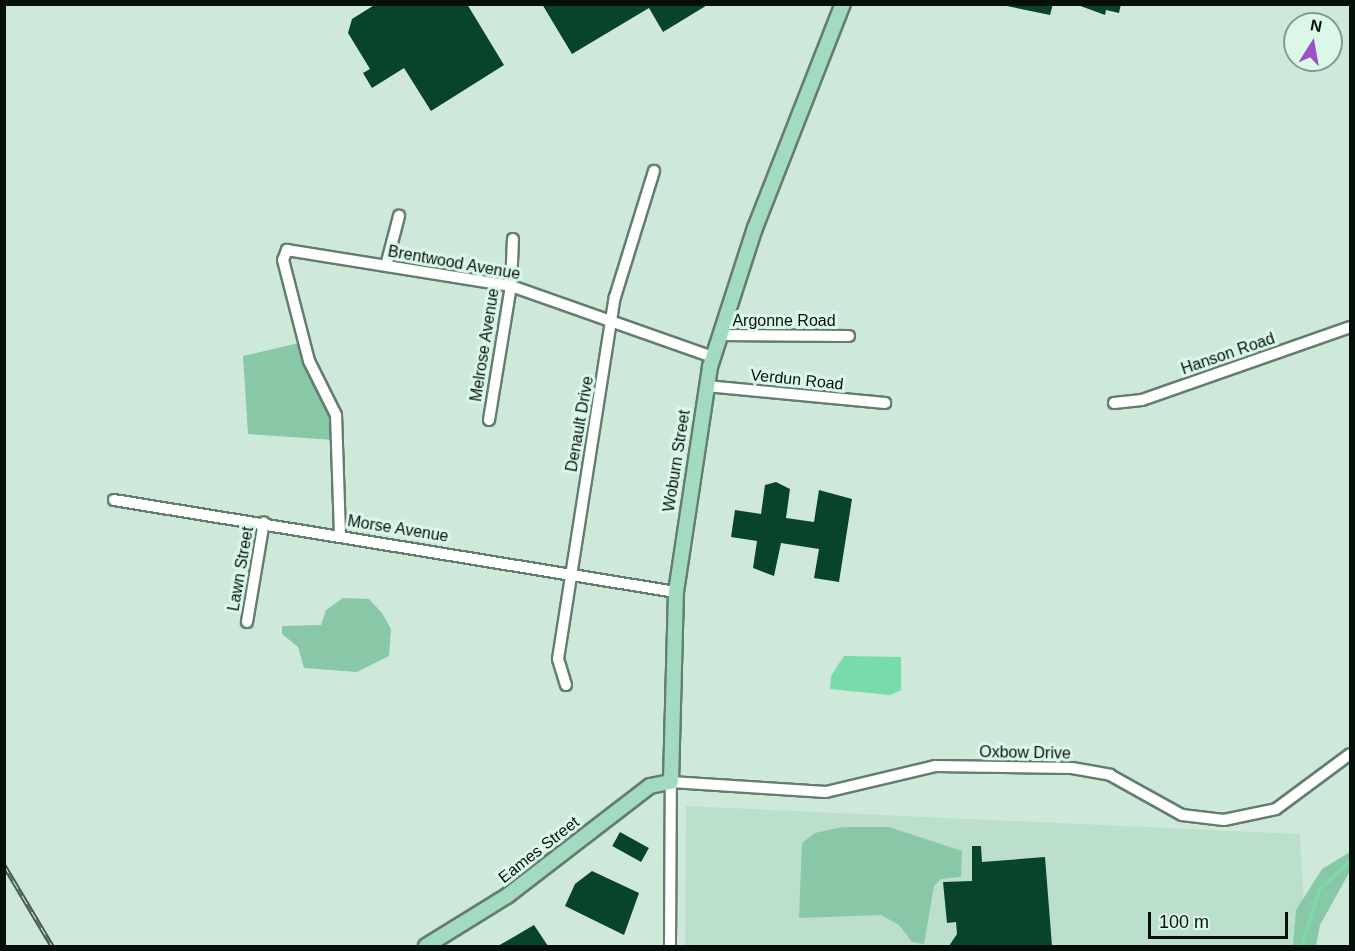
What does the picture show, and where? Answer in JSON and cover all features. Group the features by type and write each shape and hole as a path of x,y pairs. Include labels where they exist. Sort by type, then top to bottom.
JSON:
{"main road":[{"name":"Woburn Street","path":"671,782 676,592 706,386 719,335 843,4"},
{"name":"Eames Street","path":"426,946 507,896 650,786 671,782"}],"street":[{"name":"Denault Drive","path":"566,685 557,661 611,321 625,256 654,171"},
{"path":"386,266 399,216"},
{"name":"Melrose Avenue","path":"489,420 511,286 513,239"},
{"name":"Brentwood Avenue","path":"340,535 336,415 309,361 283,260 288,250 511,286 713,357"},
{"name":"Hanson Road","path":"1114,403 1142,400 1350,327"},
{"name":"Argonne Road","path":"719,335 849,336"},
{"name":"Verdun Road","path":"706,386 885,403"},
{"name":"Morse Avenue","path":"114,500 264,522 676,592"},
{"name":"Lawn Street","path":"247,622 264,522"},
{"name":"Oxbow Drive","path":"671,782 826,792 936,766 1080,769 1117,778 1170,811 1224,820 1276,809 1350,754"},
{"name":"Woburn Street","path":"670,946 671,782"}],"shaded area":[{"path":"299,343 328,401 334,440 248,434 243,356"},
{"path":"343,598 369,599 382,613 391,629 389,656 357,672 304,668 298,647 282,634 282,626 321,625 326,610"},
{"path":"844,656 901,657 901,690 890,695 830,689 831,676"},
{"path":"686,806 1300,834 1306,946 685,946"},
{"path":"843,827 889,827 962,851 961,877 941,879 934,886 924,944 912,942 899,925 881,915 799,918 802,843 815,833"},
{"path":"1350,852 1350,871 1320,925 1316,946 1293,946 1296,910 1322,869"}],"building":[{"path":"376,4 467,4 504,65 431,111 404,68 372,88 363,73 370,69 348,33 352,19"},
{"path":"542,4 709,4 663,32 649,8 572,54"},
{"path":"997,4 1053,4 1050,15"},
{"path":"1075,4 1121,4 1119,13 1106,10 1105,15"},
{"path":"776,482 790,489 786,518 814,522 819,490 852,499 839,582 814,578 819,549 781,543 774,576 753,568 757,541 731,537 735,510 761,514 765,485"},
{"path":"620,832 649,848 641,862 612,846"},
{"path":"972,846 981,846 982,862 1045,857 1052,946 949,946 957,934 956,922 947,923 943,882 972,881"},
{"path":"592,871 639,893 624,935 565,906 575,884"},
{"path":"534,925 548,946 498,946"}],"waterway":[{"path":"1301,946 1319,889 1350,860"}],"railway":[{"path":"4,865 52,946"}]}
